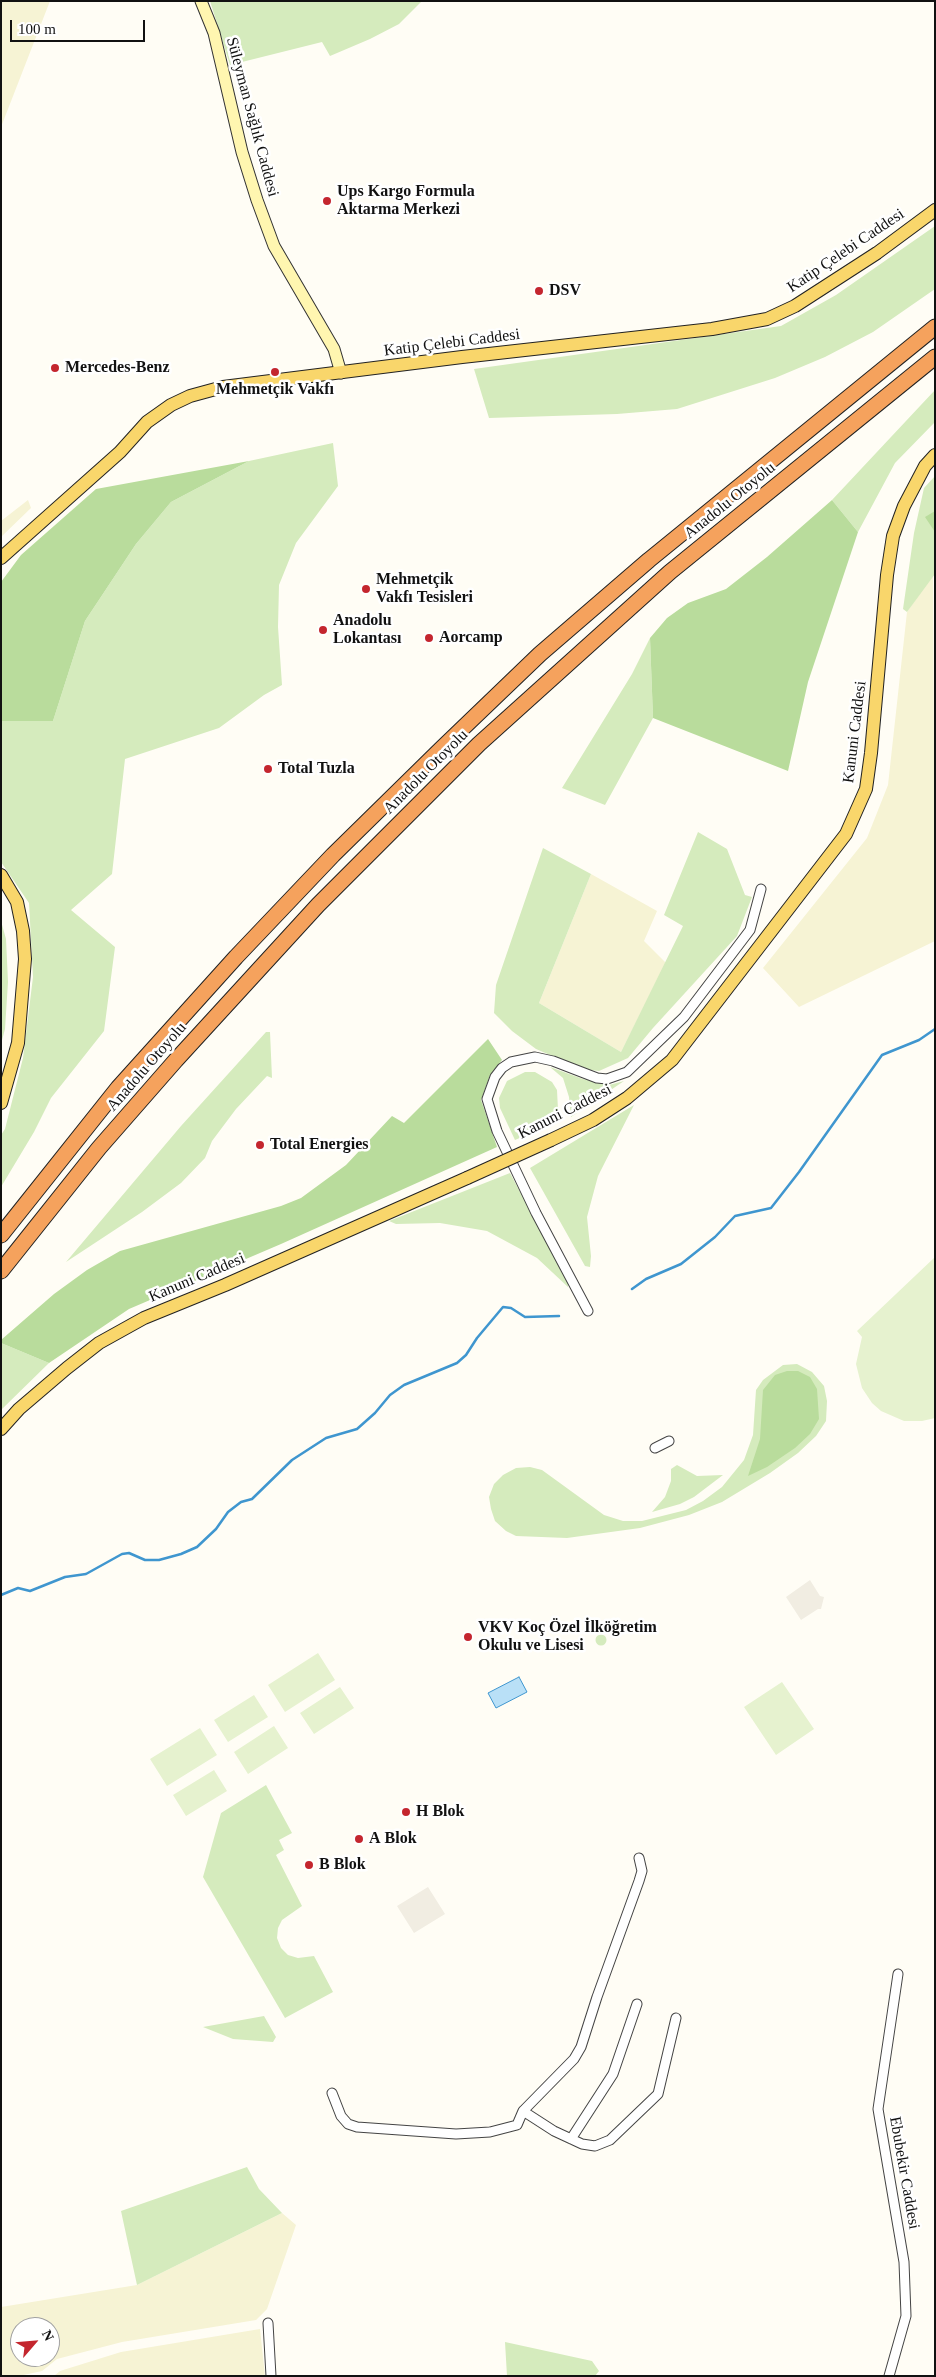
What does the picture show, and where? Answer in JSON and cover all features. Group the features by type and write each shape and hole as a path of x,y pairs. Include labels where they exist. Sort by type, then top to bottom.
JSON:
{"highway":[{"name":"Anadolu Otoyolu","path":"1,1235 118,1088 236,957 332,855 441,749 540,654 649,560 935,327"},
{"name":"Anadolu Otoyolu","path":"1,1271 99,1148 176,1060 318,905 479,744 670,572 935,357"}],"main road":[{"name":"Katip Çelebi Caddesi","path":"1,558 120,452 147,422 171,405 201,392 223,387 462,357 712,329 767,319 795,306 877,254 935,210"},
{"name":"Kanuni Caddesi","path":"1,1429 19,1409 99,1343 144,1318 225,1285 468,1178 593,1120 627,1098 672,1060 846,834 866,789 887,574 893,536 904,506 926,466 935,455"},
{"path":"1,875 17,902 24,931 25,959 18,1043 1,1103"}],"street":[{"name":"Süleyman Sağlık Caddesi","path":"202,1 214,33 242,152 274,246 334,349 341,373"},
{"path":"588,1311 536,1213 497,1131 487,1099 495,1077 502,1068 511,1062 535,1057 553,1061 581,1074 597,1078 607,1079 627,1072 684,1017 750,930 761,889"},
{"path":"655,1448 669,1441"},
{"path":"332,2093 341,2116 348,2124 357,2127 456,2134 490,2132 517,2125 523,2110 574,2059 580,2047 640,1882 642,1871 639,1858"},
{"name":"Ebubekir Caddesi","path":"889,2376 906,2316 904,2262 878,2109 898,1974"},
{"path":"571,2139 614,2074 637,2004"},
{"path":"523,2110 554,2131 588,2146 605,2143 652,2102 662,2085 676,2018"},
{"path":"268,2323 271,2376"}],"shaded area":[{"path":"1,1 50,1 1,127"},
{"path":"28,500 31,508 1,537 1,521"},
{"path":"933,573 935,941 799,1007 763,968 867,838 888,785 907,612"},
{"path":"591,874 657,911 644,941 666,963 621,1052 539,1003"},
{"path":"810,1580 820,1596 824,1597 821,1609 801,1620 786,1597"},
{"path":"428,1887 445,1914 414,1933 397,1906"},
{"path":"282,2213 296,2225 267,2309 256,2320 122,2342 60,2358 60,2317 10,2317 10,2367 47,2367 42,2371 19,2376 1,2376 1,2307 137,2285"},
{"path":"260,2329 265,2376 54,2376 60,2371 121,2352"}],"green space":[{"path":"210,1 422,1 399,24 330,56 322,42 230,65"},
{"path":"935,226 935,289 873,332 825,357 775,378 677,409 617,414 489,418 474,369 781,326 836,295"},
{"path":"935,390 935,422 895,463 858,532 832,500"},
{"path":"333,443 338,486 296,543 279,585 278,627 282,685 264,695 219,728 125,759 112,874 71,910 115,947 104,1031 51,1098 34,1132 1,1187 1,1135 5,1129 23,1058 33,977 29,903 1,862 1,721 53,721 85,621 136,544 171,502 249,461"},
{"path":"249,461 171,502 136,544 85,621 53,721 1,721 1,582 21,555 96,489"},
{"path":"935,476 935,574 907,612 903,609 914,533 924,488"},
{"path":"832,500 858,532 808,682 788,771 653,718 650,638 667,618 688,603 726,589 767,557"},
{"path":"935,511 935,532 925,517"},
{"path":"650,638 653,718 605,805 562,788 632,674"},
{"path":"698,832 727,849 745,895 752,897 737,936 628,1058 599,1071 583,1069 536,1049 512,1031 494,1013 496,985 543,848 591,874 539,1003 621,1052 683,926 664,915"},
{"path":"1,921 6,939 8,982 5,1029 1,1044"},
{"path":"266,1032 270,1032 272,1078 267,1076 236,1109 212,1141 205,1158 181,1183 142,1212 66,1262 181,1126"},
{"path":"488,1039 502,1060 490,1075 481,1100 497,1147 281,1244 129,1309 49,1363 1,1343 1,1340 54,1294 87,1270 120,1251 281,1206 301,1198 346,1165 392,1116 404,1123"},
{"path":"550,1067 583,1079 609,1085 624,1081 571,1117 569,1097 563,1078"},
{"path":"525,1072 535,1072 552,1082 557,1090 558,1110 554,1119 547,1126 515,1140 500,1108 499,1098 507,1081"},
{"path":"634,1105 598,1176 587,1217 591,1256 590,1267 585,1266 530,1168"},
{"path":"510,1173 568,1282 568,1287 537,1258 487,1231 440,1223 396,1224 389,1221"},
{"path":"935,1257 935,1418 922,1421 904,1421 881,1411 872,1403 862,1388 856,1364 862,1337 857,1331"},
{"path":"1,1343 49,1363 1,1410"},
{"path":"797,1364 812,1372 824,1386 827,1401 826,1421 816,1436 798,1453 770,1473 722,1502 689,1515 640,1528 567,1538 516,1536 506,1531 495,1521 489,1497 494,1484 503,1475 516,1468 530,1467 542,1470 604,1515 623,1521 642,1521 686,1510 703,1501 722,1487 744,1460 753,1435 756,1390 763,1380 783,1365"},
{"path":"787,1371 798,1371 810,1377 817,1389 819,1419 810,1434 795,1448 767,1467 748,1476 760,1439 763,1390 775,1375"},
{"path":"677,1465 697,1476 723,1475 694,1497 680,1504 652,1512 665,1497 671,1481 671,1469"},
{"path":"601,1634 607,1640 601,1646 595,1640"},
{"path":"318,1653 335,1680 285,1712 268,1685"},
{"path":"782,1682 814,1729 776,1755 744,1707"},
{"path":"340,1687 354,1708 314,1734 300,1713"},
{"path":"254,1695 268,1717 228,1742 214,1720"},
{"path":"274,1726 288,1748 248,1774 234,1752"},
{"path":"200,1728 217,1755 167,1786 150,1759"},
{"path":"214,1770 227,1791 186,1816 173,1795"},
{"path":"266,1785 292,1833 279,1840 284,1850 276,1855 302,1906 282,1920 278,1928 277,1938 281,1948 288,1955 298,1958 314,1956 333,1992 285,2018 203,1877 221,1813"},
{"path":"264,2016 276,2037 273,2042 233,2039 203,2027"},
{"path":"247,2167 259,2189 282,2213 137,2285 121,2211"},
{"path":"505,2342 592,2361 599,2371 595,2376 507,2376"}],"water":[{"path":"519,1677 527,1692 496,1708 488,1693"}],"waterway":[{"path":"632,1289 646,1279 681,1264 715,1237 735,1216 771,1208 799,1172 882,1055 919,1040 935,1029"},
{"path":"1,1595 18,1588 30,1591 65,1577 86,1574 122,1554 129,1553 145,1560 159,1560 197,1547 216,1529 228,1512 241,1502 252,1499 292,1460 326,1438 357,1429 375,1413 390,1395 404,1385 457,1363 466,1355 477,1338 503,1307 511,1308 525,1317 559,1316"}],"place":[{"name":"Ups Kargo Formula Aktarma Merkezi","path":"327,201"},
{"name":"DSV","path":"539,291"},
{"name":"Mercedes-Benz","path":"55,368"},
{"name":"Mehmetçik Vakfı","path":"275,372"},
{"name":"Mehmetçik Vakfı Tesisleri","path":"366,589"},
{"name":"Anadolu Lokantası","path":"323,630"},
{"name":"Aorcamp","path":"429,638"},
{"name":"Total Tuzla","path":"268,769"},
{"name":"Total Energies","path":"260,1145"},
{"name":"VKV Koç Özel İlköğretim Okulu ve Lisesi","path":"468,1637"},
{"name":"H Blok","path":"406,1812"},
{"name":"A Blok","path":"359,1839"},
{"name":"B Blok","path":"309,1865"}]}
